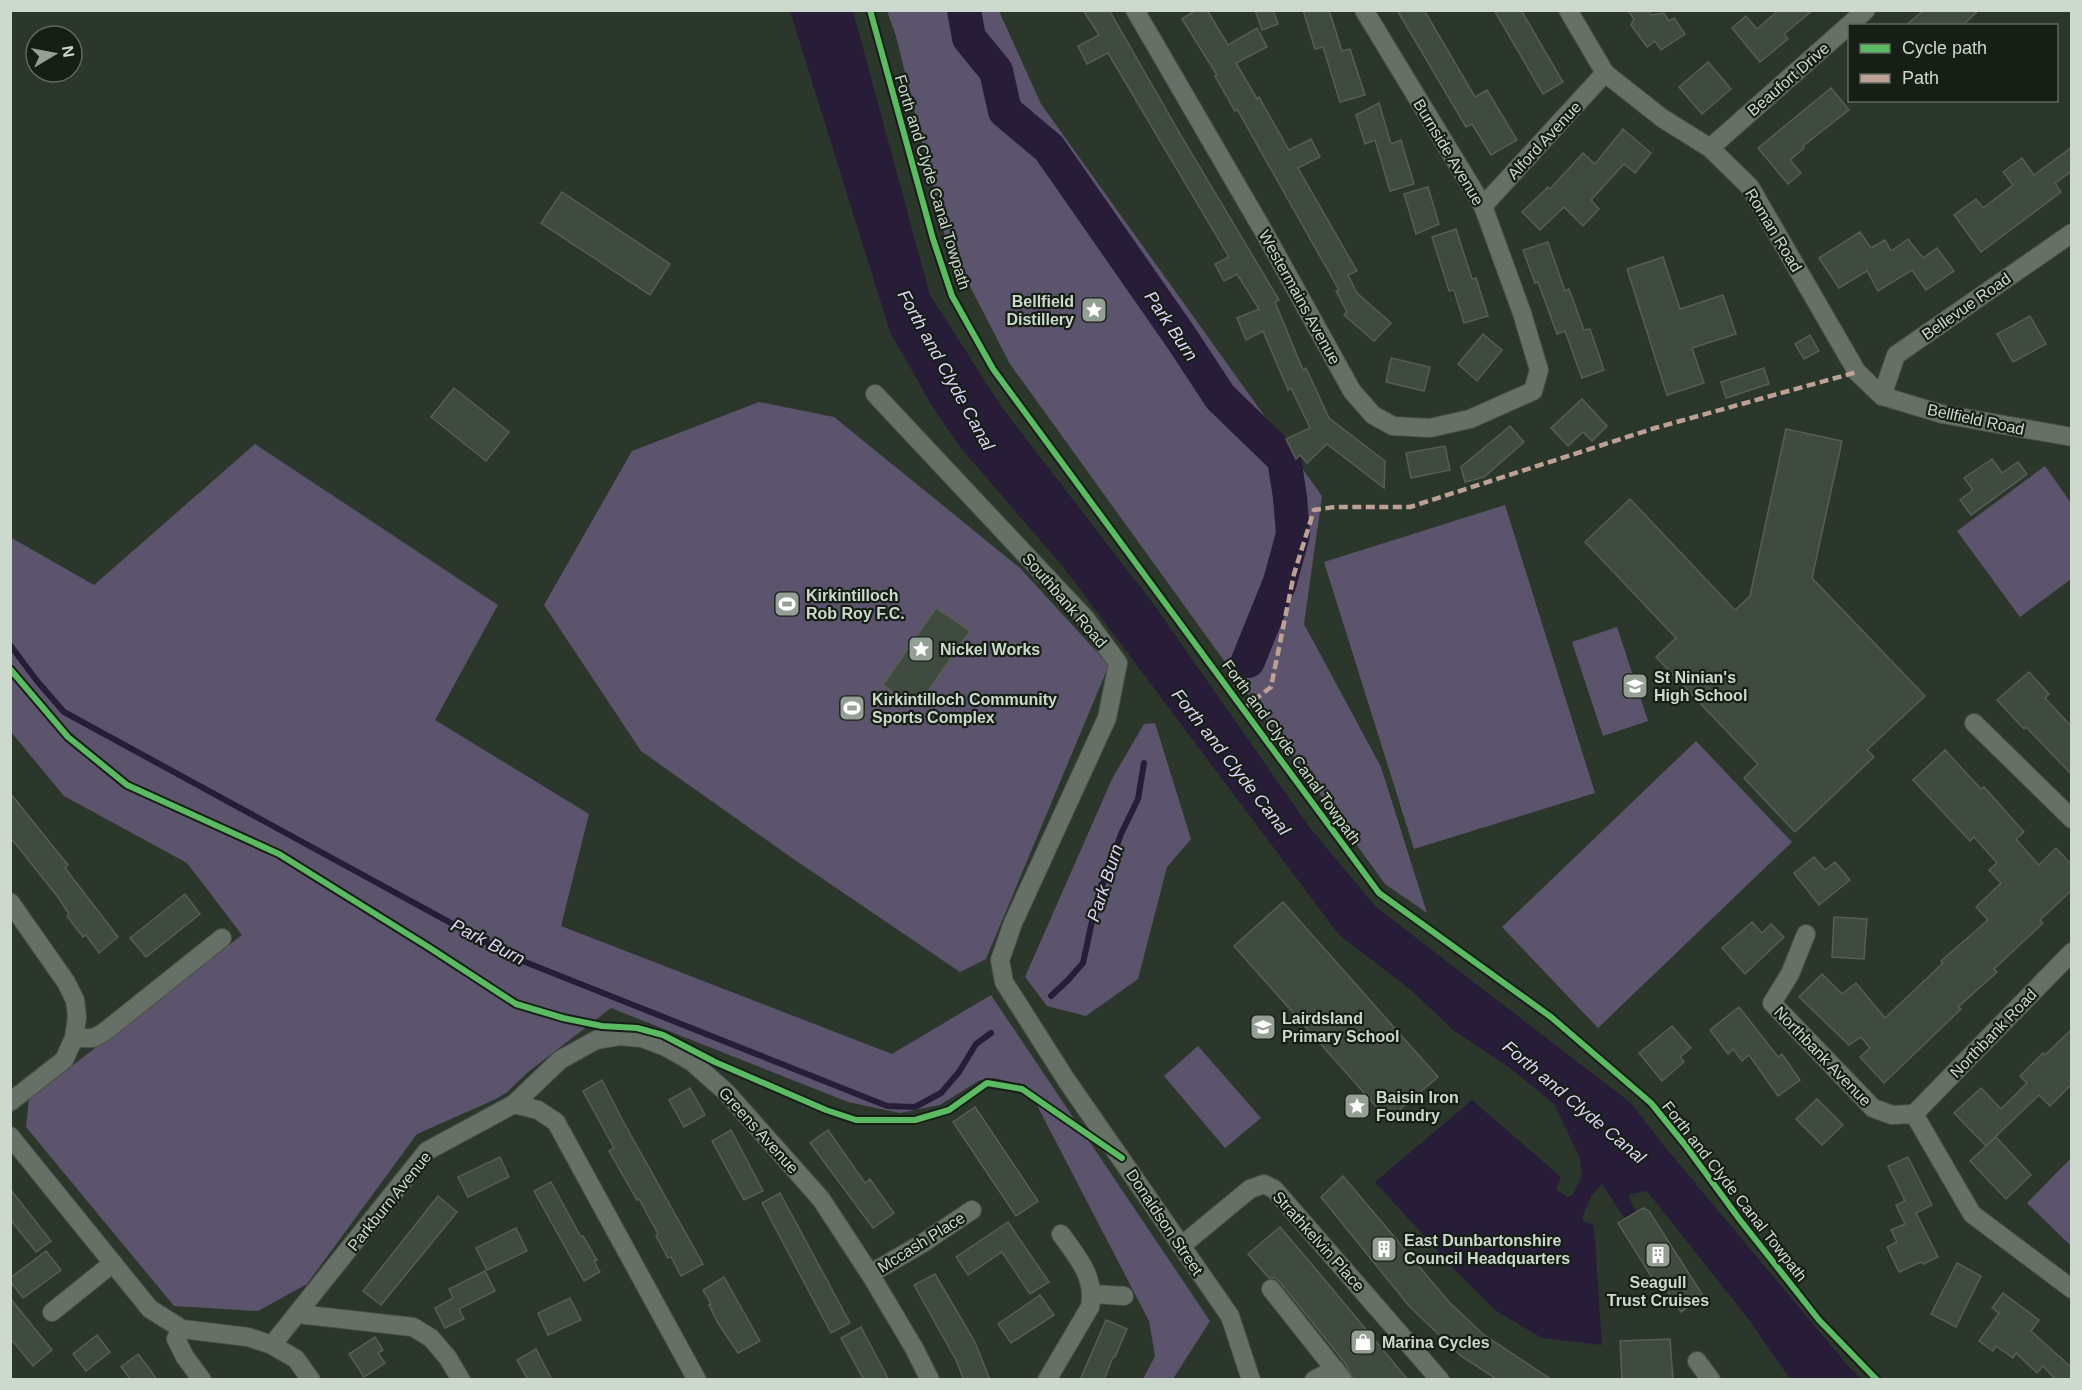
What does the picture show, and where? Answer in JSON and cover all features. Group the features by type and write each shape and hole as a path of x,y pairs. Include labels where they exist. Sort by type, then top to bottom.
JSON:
{"street":[{"name":"Westermains Avenue","path":"1135,10 1264,232 1352,391 1373,415 1393,426 1430,428 1470,419 1533,391 1539,370"},
{"name":"Burnside Avenue","path":"1364,10 1483,206 1522,313 1539,370"},
{"name":"Roman Road","path":"1568,10 1605,73 1662,118 1710,148 1750,187 1857,372 1882,396"},
{"name":"Beaufort Drive","path":"1850,24 1866,10"},
{"name":"Beaufort Drive","path":"1710,148 1848,26"},
{"name":"Alford Avenue","path":"1483,206 1605,73"},
{"name":"Bellevue Road","path":"1882,396 1896,355 2072,233"},
{"name":"Southbank Road","path":"875,394 1085,618 1118,663 1107,718 1013,923 1000,960 1004,982"},
{"name":"Bellfield Road","path":"1882,396 1942,414 2072,437"},
{"path":"1974,723 2072,819"},
{"path":"10,902 66,982 75,1000 77,1017 74,1038 64,1060 10,1102"},
{"name":"Northbank Avenue","path":"1806,934 1790,974 1772,1003 1873,1108 1892,1115 1914,1114"},
{"path":"74,1038 93,1038 103,1033 222,938"},
{"name":"Northbank Road","path":"1914,1114 2072,952"},
{"name":"Donaldson Street","path":"1004,982 1067,1081 1230,1316 1251,1380"},
{"name":"Greens Avenue","path":"514,1104 560,1060 596,1040 620,1036 642,1038 666,1047 692,1062 726,1092 821,1199 870,1274 914,1348 930,1380"},
{"path":"514,1104 538,1110 556,1122 690,1377"},
{"name":"Parkburn Avenue","path":"272,1345 427,1151 514,1104"},
{"path":"1914,1114 1972,1214 2072,1289"},
{"path":"10,1136 150,1309 182,1329 248,1336 272,1345 296,1359 311,1380"},
{"name":"Strathkelvin Place","path":"1181,1246 1250,1189 1264,1184 1274,1189 1440,1380"},
{"name":"Mccash Place","path":"870,1274 972,1210"},
{"path":"1047,1380 1090,1307 1093,1294 1084,1266 1061,1234"},
{"path":"51,1312 113,1263"},
{"path":"1271,1289 1339,1374 1314,1380"},
{"path":"1093,1294 1124,1296"},
{"path":"298,1314 413,1327 431,1338 448,1358 461,1380"},
{"path":"182,1329 176,1339 185,1358 202,1380"},
{"path":"1697,1361 1711,1380"}],"shaded area":[{"path":"887,11 999,11 1041,104 1322,496 1304,624 1381,767 1427,913 1385,884 1010,364 946,240 896,36"},
{"name":"Kirkintilloch Community Sports Complex","path":"759,402 834,417 1020,568 1109,665 986,959 960,972 792,858 641,751 544,605 632,451"},
{"path":"255,444 498,605 435,720 589,814 561,926 892,1054 991,995 1210,1321 1173,1379 1143,1379 1155,1356 1149,1321 1027,1086 994,1078 980,1080 940,1105 900,1113 848,1102 611,1008 528,1072 506,1093 417,1134 307,1284 258,1311 174,1306 26,1127 29,1099 242,935 187,863 64,796 11,732 10,537 94,585"},
{"path":"2045,466 2071,503 2071,579 2020,617 1957,531"},
{"path":"1505,505 1595,793 1414,849 1324,562"},
{"path":"1617,627 1648,721 1603,736 1572,642"},
{"path":"1155,723 1191,839 1167,867 1138,979 1086,1016 1047,1006 1025,977 1112,779 1144,724"},
{"path":"1696,741 1792,842 1598,1028 1502,927"},
{"path":"1198,1046 1261,1118 1225,1148 1164,1076"},
{"path":"2071,1158 2071,1246 2027,1203"}],"water":[{"name":"Forth and Clyde Canal","path":"790,11 853,11 930,295 1001,406 1155,606 1310,828 1376,907 1631,1103 1849,1367 1862,1379 1790,1379 1749,1320 1647,1191 1630,1194 1629,1198 1636,1212 1625,1219 1602,1184 1592,1195 1582,1218 1585,1222 1594,1225 1602,1345 1542,1338 1496,1311 1454,1269 1375,1182 1472,1100 1561,1177 1556,1189 1567,1197 1573,1195 1582,1176 1580,1158 1554,1104 1514,1071 1453,1030 1411,990 1339,935 1064,568 961,448 932,406 890,332"}],"building":[{"path":"1083,10 1109,10 1279,300 1275,302 1303,370 1306,368 1329,418 1385,461 1384,488 1327,444 1307,463 1300,455 1296,459 1286,439 1310,428 1291,388 1288,390 1263,331 1246,340 1237,318 1259,309 1237,274 1224,281 1215,264 1229,257 1108,53 1087,64 1078,46 1099,35"},
{"path":"1196,10 1207,10 1228,45 1257,28 1267,47 1236,63 1257,99 1259,97 1289,150 1311,139 1320,157 1298,168 1357,271 1348,275 1357,293 1391,323 1374,341 1344,315 1347,312 1336,291 1339,290 1237,109 1235,111 1215,76 1217,75 1182,19"},
{"path":"1255,10 1273,10 1278,24 1262,30"},
{"path":"1303,10 1329,10 1342,51 1350,49 1365,95 1340,102 1323,47 1315,49"},
{"path":"1397,10 1424,10 1475,97 1487,90 1517,140 1491,155 1472,124 1466,127"},
{"path":"1494,10 1521,10 1563,82 1543,94"},
{"path":"1628,10 1648,10 1651,15 1664,13 1669,21 1674,18 1685,34 1661,50 1655,41 1647,47 1631,25 1634,19"},
{"path":"1779,10 1813,10 1784,34 1788,39 1760,62 1732,28 1746,16 1757,29"},
{"path":"1924,10 1979,10 1964,24 1907,24"},
{"path":"1708,62 1731,89 1702,114 1679,87"},
{"path":"1831,88 1849,110 1803,146 1804,148 1790,160 1801,173 1788,184 1758,148"},
{"path":"1379,103 1391,144 1401,140 1414,184 1390,191 1375,140 1365,144 1356,115"},
{"path":"1623,129 1651,153 1635,173 1624,164 1591,200 1599,209 1583,226 1564,207 1540,230 1522,212 1548,187 1550,189 1583,153 1595,164"},
{"path":"2072,147 2072,171 2055,183 2061,192 1981,252 1954,215 1976,199 1983,208 2013,185 2003,172 2022,158 2034,175"},
{"path":"1428,187 1439,224 1416,234 1404,194"},
{"path":"562,192 670,264 650,295 541,223"},
{"path":"1456,229 1472,279 1476,278 1488,316 1464,323 1454,290 1449,291 1432,237"},
{"path":"1860,232 1871,248 1885,240 1891,251 1908,239 1923,258 1937,248 1954,271 1926,290 1912,270 1878,291 1867,271 1839,288 1819,258"},
{"path":"1548,242 1565,291 1569,289 1584,330 1590,329 1604,370 1582,378 1565,331 1557,334 1538,282 1535,283 1523,250"},
{"path":"1663,257 1680,309 1723,295 1736,334 1692,348 1704,383 1667,395 1627,269"},
{"path":"2030,316 2046,344 2013,362 1997,334"},
{"path":"1483,334 1502,350 1477,381 1458,364"},
{"path":"1810,335 1819,351 1804,359 1795,344"},
{"path":"1391,358 1430,367 1424,391 1386,382"},
{"path":"1764,368 1769,384 1726,398 1721,382"},
{"path":"454,388 509,432 486,461 431,417"},
{"path":"1582,399 1607,426 1592,441 1583,432 1568,446 1551,428"},
{"path":"1510,426 1524,442 1484,477 1465,482 1461,467"},
{"path":"1786,429 1842,441 1812,578 1925,696 1867,750 1874,757 1795,832 1744,778 1758,764 1656,657 1676,638 1585,542 1630,499 1735,610 1750,596"},
{"path":"1445,446 1450,470 1411,478 1406,453"},
{"path":"1992,459 2002,473 2018,462 2027,474 1971,515 1960,500 1973,490 1964,478"},
{"path":"936,608 970,631 916,708 883,685"},
{"path":"2029,672 2049,694 2045,698 2072,727 2072,775 1997,700"},
{"path":"1945,750 1981,789 1984,787 2024,832 2016,839 2039,865 2056,848 2072,865 2072,890 2040,920 2043,923 1994,969 1997,972 1958,1007 1961,1009 1884,1083 1860,1057 1870,1048 1861,1037 1849,1045 1799,997 1822,974 1842,994 1856,983 1885,1018 1943,963 1941,961 1988,920 1976,907 2001,883 1989,870 1997,863 1974,837 1970,841 1913,780"},
{"path":"10,793 68,865 65,868 118,937 99,953 86,935 83,937 67,916 69,914 58,897 10,837"},
{"path":"1814,857 1825,870 1835,862 1850,880 1819,905 1794,873"},
{"path":"185,894 200,914 146,957 130,938"},
{"path":"1283,902 1438,1077 1388,1120 1234,946"},
{"path":"1834,917 1867,919 1864,959 1832,957"},
{"path":"1752,922 1762,933 1771,924 1784,937 1745,974 1722,948"},
{"path":"1739,1007 1778,1057 1782,1054 1800,1080 1778,1096 1749,1055 1742,1061 1733,1049 1728,1054 1710,1030"},
{"path":"1672,1026 1691,1048 1680,1057 1684,1062 1662,1081 1639,1053"},
{"path":"2072,1029 2072,1084 2050,1106 2039,1095 1986,1146 1954,1113 1981,1088 2001,1109 2027,1083 2020,1076"},
{"path":"602,1080 703,1264 681,1276 671,1257 668,1258 639,1199 637,1200 609,1151 614,1148 583,1091"},
{"path":"690,1088 705,1115 684,1127 669,1100"},
{"path":"1817,1099 1843,1125 1822,1145 1796,1119"},
{"path":"975,1107 1038,1201 1016,1216 953,1122"},
{"path":"731,1130 763,1191 744,1200 712,1141"},
{"path":"828,1130 865,1183 870,1179 894,1213 873,1228 810,1143"},
{"path":"1996,1137 2031,1175 2006,1199 1970,1161"},
{"path":"500,1157 509,1177 468,1197 458,1177"},
{"path":"1908,1157 1932,1205 1916,1213 1938,1257 1899,1272 1887,1247 1897,1242 1891,1230 1905,1224 1896,1205 1905,1201 1888,1166"},
{"name":"East Dunbartonshire Council Headquarters","path":"1343,1176 1449,1302 1484,1335 1552,1380 1498,1380 1461,1356 1409,1306 1321,1197"},
{"path":"551,1182 581,1237 583,1236 597,1260 594,1261 600,1272 584,1281 534,1191"},
{"path":"10,1189 51,1241 36,1252 10,1219"},
{"path":"780,1193 850,1323 831,1333 762,1203"},
{"path":"438,1196 457,1212 381,1305 363,1291"},
{"name":"Seagull Trust Cruises","path":"1643,1208 1649,1211 1704,1297 1681,1312 1665,1288 1659,1289 1618,1223"},
{"path":"1008,1222 1049,1282 1030,1294 1002,1252 968,1275 956,1257"},
{"path":"1280,1227 1408,1380 1354,1380 1345,1363 1280,1282 1275,1278 1269,1278 1248,1254"},
{"path":"516,1228 527,1251 487,1270 476,1248"},
{"path":"46,1251 61,1270 23,1298 10,1278"},
{"path":"1957,1263 1981,1276 1956,1327 1931,1314"},
{"path":"485,1271 495,1291 459,1309 464,1319 445,1328 435,1308 453,1298 449,1289"},
{"path":"935,1274 975,1342 990,1380 964,1380 956,1360 914,1285"},
{"path":"724,1277 760,1341 738,1353 718,1323 703,1290"},
{"path":"2003,1293 2039,1320 2031,1331 2072,1368 2072,1380 2056,1380 2043,1366 2037,1373 2016,1353 2013,1358 1996,1346 1993,1351 1979,1341 1999,1313 1992,1308"},
{"path":"1040,1295 1054,1315 1011,1343 998,1324"},
{"path":"10,1298 52,1350 33,1366 10,1338"},
{"path":"570,1298 581,1320 548,1335 538,1313"},
{"path":"1106,1320 1127,1329 1115,1357 1113,1357 1104,1380 1080,1380"},
{"path":"861,1327 889,1380 864,1380 841,1338"},
{"path":"97,1335 110,1352 86,1371 73,1354"},
{"path":"375,1337 383,1350 378,1353 385,1363 364,1377 349,1354"},
{"path":"1670,1339 1673,1380 1622,1380 1620,1341"},
{"path":"536,1349 552,1380 528,1380 517,1360"},
{"path":"138,1354 157,1380 131,1380 121,1367"}],"waterway":[{"name":"Park Burn","path":"964,10 969,38 996,71 1005,111 1049,148 1220,397 1284,459 1293,534 1280,582 1248,661"},
{"name":"Park Burn","path":"10,645 64,712 515,958 887,1106 915,1107 941,1093 959,1072 976,1044 991,1033"},
{"name":"Park Burn","path":"1051,996 1083,963 1096,903 1121,834 1138,799 1144,763"}],"marked path":[{"path":"1243,709 1271,687 1294,574 1314,510 1335,507 1410,507 1655,428 1857,372"}],"cycle path":[{"name":"Forth and Clyde Canal Towpath","path":"870,10 933,239 952,296 993,369 1379,893 1551,1017 1651,1103 1819,1320 1877,1380"},
{"path":"10,669 68,737 127,785 279,854 516,1004 563,1018 602,1026 637,1028 663,1035 715,1062 826,1110 856,1120 915,1120 949,1110 987,1083 1022,1089 1122,1158"}],"place":[{"name":"Bellfield Distillery","path":"1094,310"},
{"name":"Kirkintilloch Rob Roy F.C.","path":"787,604"},
{"name":"Nickel Works","path":"921,649"},
{"name":"St Ninian's High School","path":"1635,686"},
{"name":"Kirkintilloch Community Sports Complex","path":"852,708"},
{"name":"Lairdsland Primary School","path":"1263,1027"},
{"name":"Baisin Iron Foundry","path":"1357,1106"},
{"name":"East Dunbartonshire Council Headquarters","path":"1384,1249"},
{"name":"Seagull Trust Cruises","path":"1658,1255"},
{"name":"Marina Cycles","path":"1363,1342"}]}
